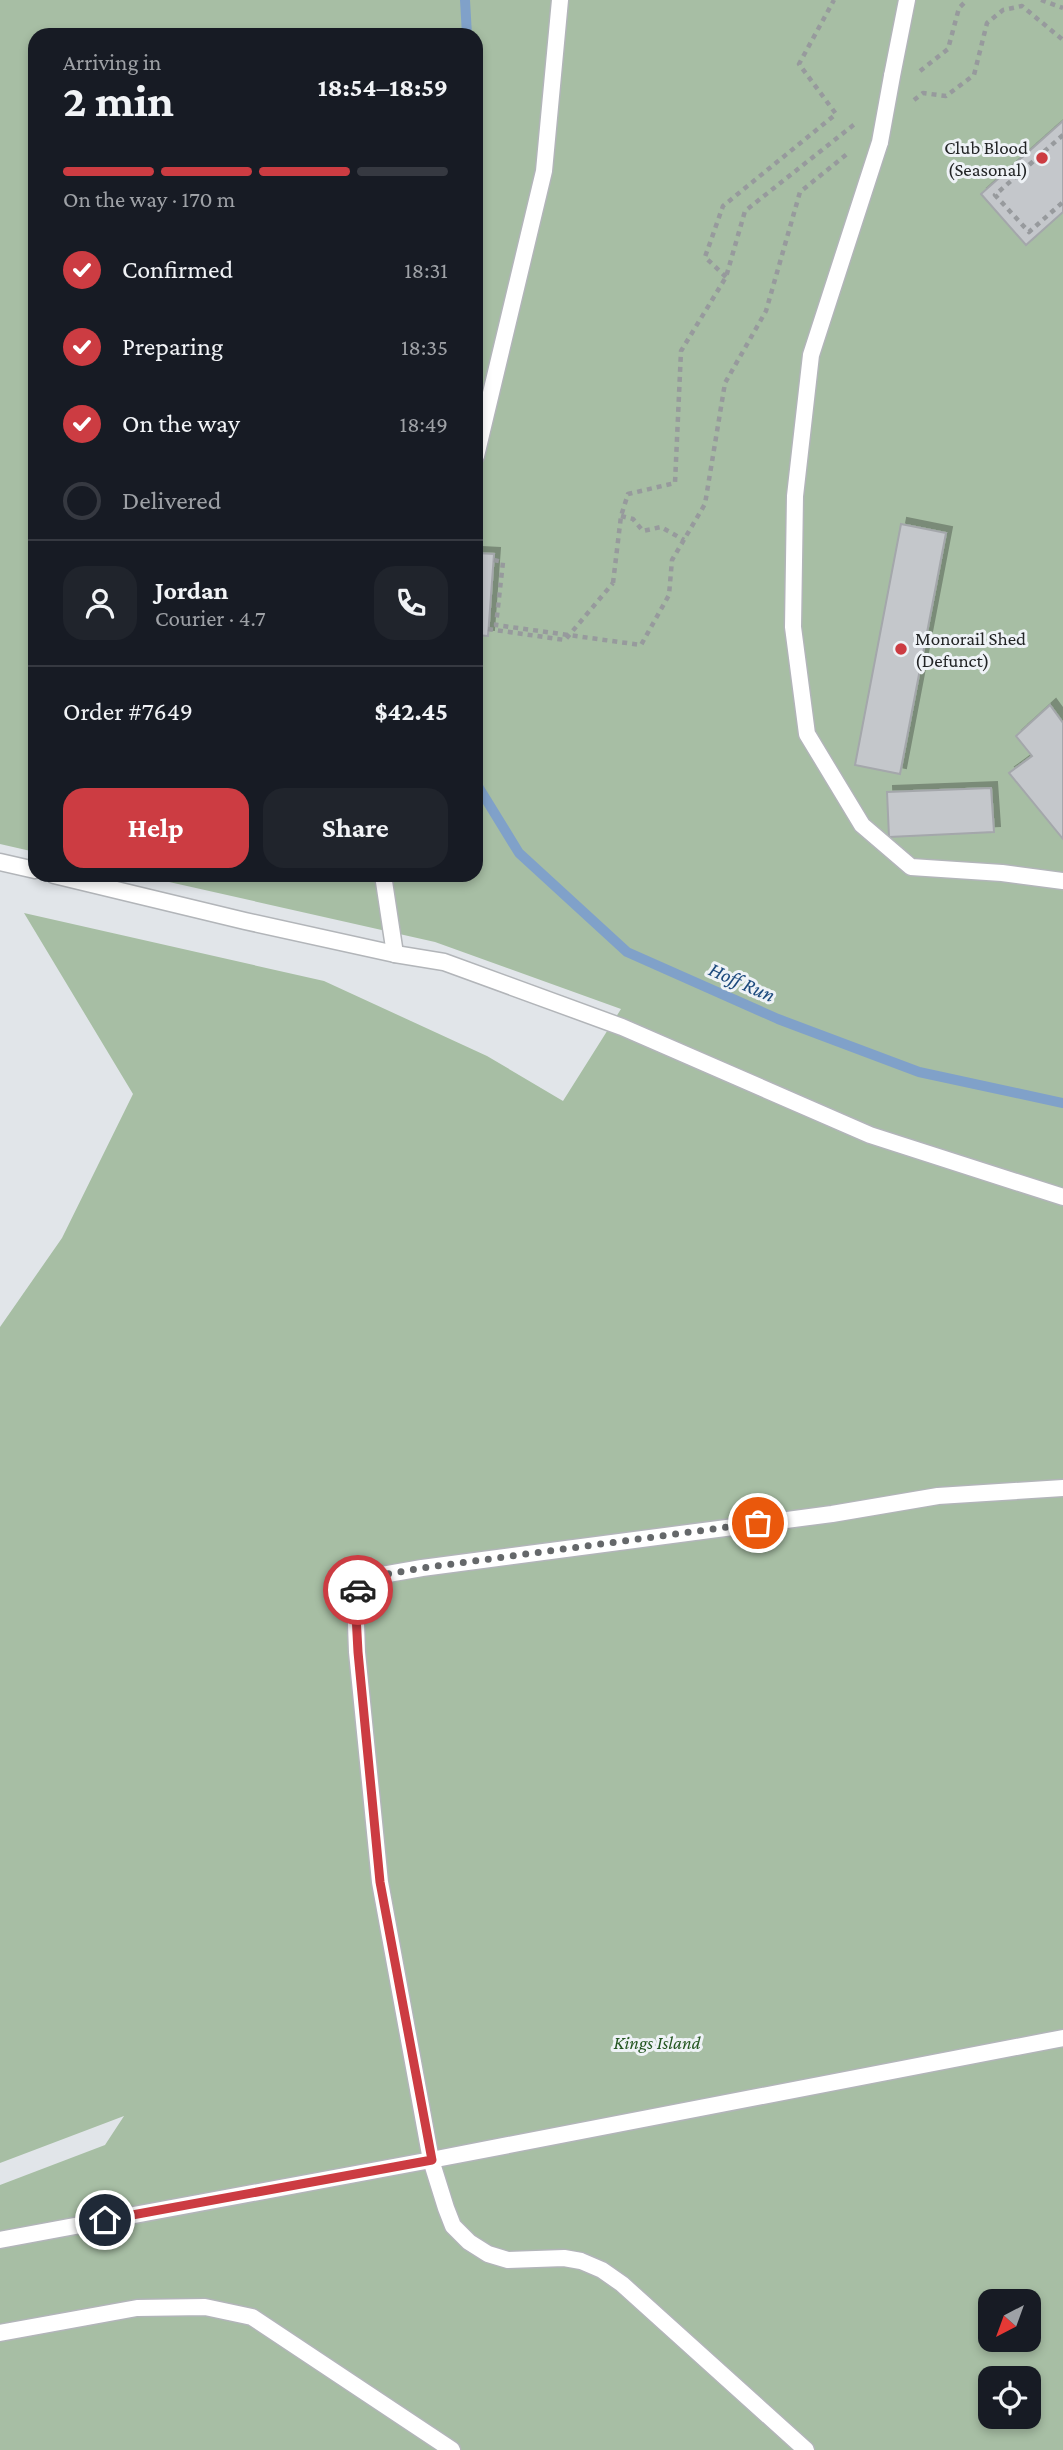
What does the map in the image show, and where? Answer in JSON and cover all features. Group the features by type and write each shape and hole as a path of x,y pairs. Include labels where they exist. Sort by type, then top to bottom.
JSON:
{"lane":[{"path":"483,427 544,171 560,0"},
{"path":"907,0 880,142 811,355 795,496 793,627 807,734 862,825 911,867 1002,873 1063,881"},
{"path":"0,862 28,868"},
{"path":"84,882 395,954 444,962 622,1027 870,1135 1063,1197"},
{"path":"384,882 395,954"},
{"path":"806,2450 622,2284 602,2270 581,2261 564,2258 509,2260 488,2255 469,2242 453,2226 432,2160 380,1882 355,1596 365,1578 436,1566 832,1514 939,1496 1063,1488"},
{"path":"0,2240 1063,2038"},
{"path":"0,2333 138,2308 205,2307 252,2317 452,2450"}],"path":[{"path":"726,277 705,257 723,206 836,114 799,64 834,0"},
{"path":"916,74 948,49 958,8 967,0"},
{"path":"1042,1 1063,8"},
{"path":"913,101 923,93 946,96 974,75 987,23 1003,10 1022,6 1063,40"},
{"path":"488,629 565,640 613,583 621,516 628,495 675,483 681,351 726,277 745,211 863,117"},
{"path":"1063,135 995,195 1029,232 1063,202"},
{"path":"494,560 503,562 496,625 641,645 669,594 672,560 705,504 725,383 766,311 800,192 851,150"},
{"path":"621,516 633,519 643,531 661,527 684,540"}],"green space":[{"name":"Kings Island","path":"0,0 1063,0 1063,2450 0,2450 0,2185 105,2145 124,2116 0,2163 0,1327 62,1238 133,1094 24,913 324,981 487,1056 563,1101 621,1009 435,942 169,882 483,882 483,28 28,28 28,850 0,844"}],"building":[{"name":"Club Blood (Seasonal)","path":"1063,121 1063,212 1026,245 981,194"},
{"name":"Monorail Shed (Defunct)","path":"901,524 946,533 900,774 855,765"},
{"path":"483,553 494,554 488,636 483,636"},
{"path":"1050,705 1063,723 1063,839 1009,773 1032,756 1016,736"},
{"path":"991,788 994,832 889,837 887,792"}],"waterway":[{"name":"Hoff Run","path":"465,0 467,28"},
{"name":"Hoff Run","path":"483,794 519,853 627,952 778,1019 919,1072 1063,1103"}],"way so far":[{"path":"358,1590 365,1578 422,1568 758,1523"}],"place":[{"name":"Club Blood (Seasonal)","path":"1042,158"},
{"name":"Monorail Shed (Defunct)","path":"901,649"}],"route":[{"path":"105,2220 432,2160 380,1882 358,1652 355,1596 358,1590"}]}
